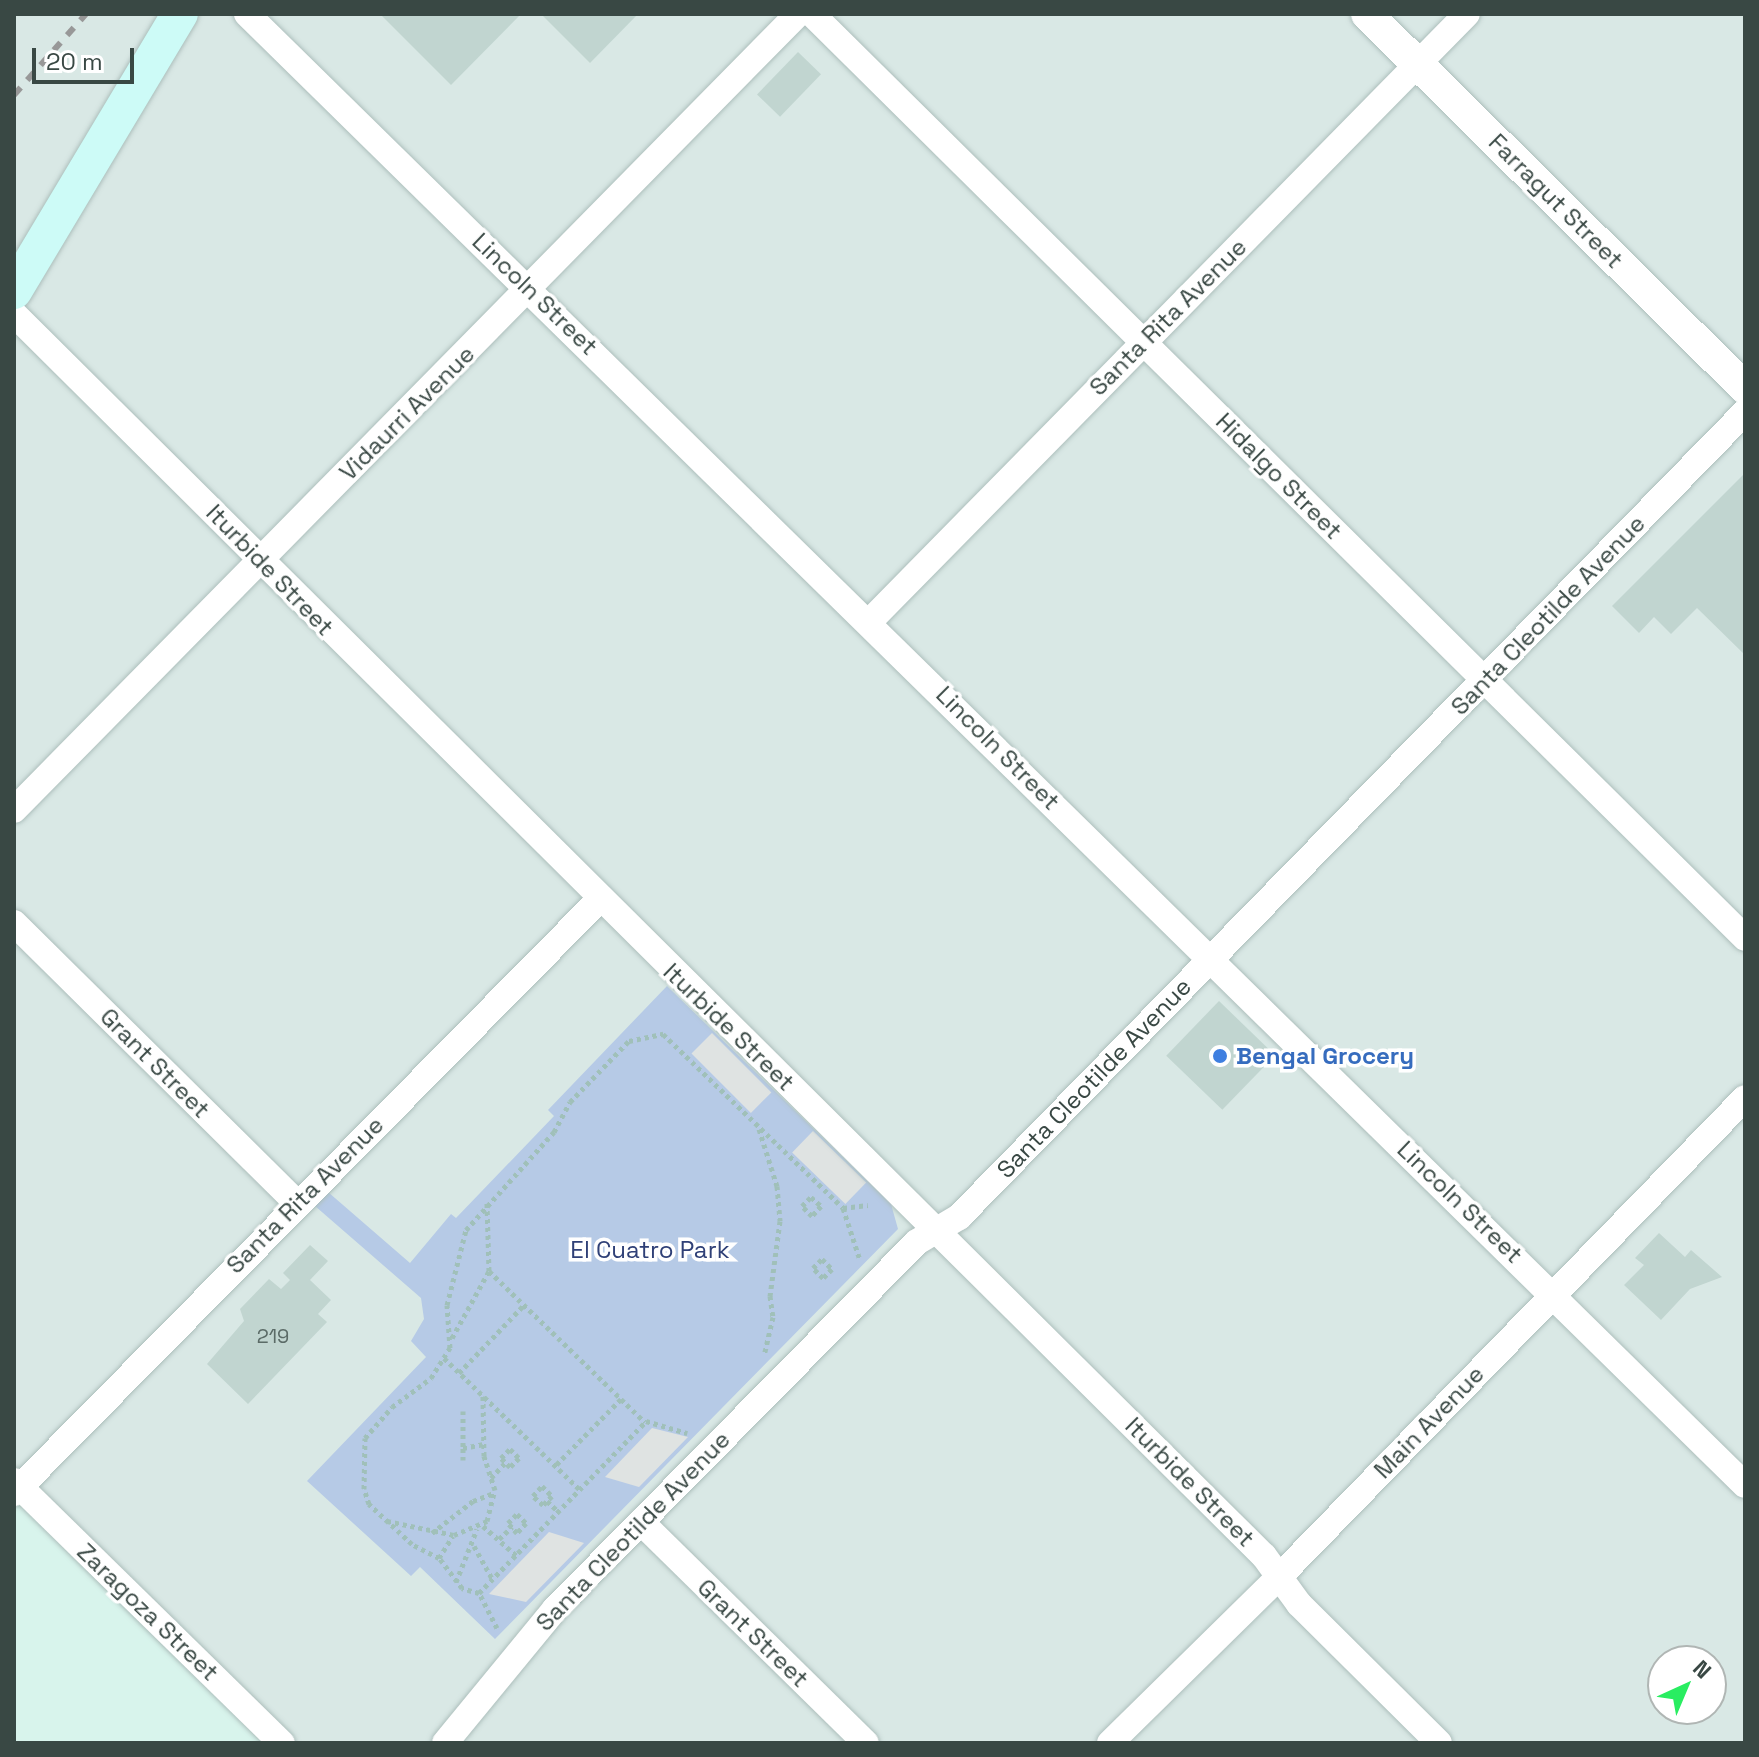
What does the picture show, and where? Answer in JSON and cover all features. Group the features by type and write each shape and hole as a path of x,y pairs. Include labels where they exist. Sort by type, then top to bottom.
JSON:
{"main road":[{"path":"14,291 180,14"}],"street":[{"name":"Lincoln Street","path":"247,14 870,621 1745,1485"},
{"name":"Vidaurri Avenue","path":"14,810 531,289 798,14"},
{"name":"Hidalgo Street","path":"812,14 1745,938"},
{"name":"Farragut Street","path":"1367,14 1745,388"},
{"name":"Santa Rita Avenue","path":"870,621 1467,14"},
{"name":"Iturbide Street","path":"14,314 599,900 937,1230 1281,1575 1299,1604 1439,1743"},
{"name":"Santa Cleotilde Avenue","path":"445,1743 525,1642 641,1522 917,1242 959,1217 1745,412"},
{"name":"Santa Rita Avenue","path":"16,1487 599,900"},
{"name":"Grant Street","path":"14,923 297,1203"},
{"name":"Main Avenue","path":"1110,1743 1281,1575 1745,1098"},
{"name":"Zaragoza Street","path":"16,1487 282,1743"},
{"name":"Grant Street","path":"641,1522 866,1743"}],"path":[{"path":"451,1339 451,1278 466,1230 487,1202 554,1132 570,1102 629,1041 642,1034 670,1038 843,1208 860,1260"},
{"path":"757,1124 777,1186 780,1221 770,1296 773,1317 763,1358 774,1348"},
{"path":"816,1201 826,1191"},
{"path":"487,1202 489,1271 431,1378 392,1407 365,1438 366,1497 412,1544 439,1558 456,1582 479,1593 497,1628"},
{"path":"843,1208 866,1203 874,1210"},
{"path":"853,1268 868,1253"},
{"path":"489,1271 645,1422 690,1433"},
{"path":"828,1273 838,1283"},
{"path":"459,1373 524,1305"},
{"path":"444,1358 580,1490"},
{"path":"456,1582 474,1546 494,1493 483,1444 483,1396"},
{"path":"555,1466 621,1399"},
{"path":"463,1411 463,1460"},
{"path":"479,1593 645,1422"},
{"path":"463,1448 483,1444"},
{"path":"491,1478 505,1463"},
{"path":"430,1534 473,1501 494,1493"},
{"path":"547,1501 559,1512"},
{"path":"386,1520 430,1534 454,1535 480,1528 499,1539 517,1556"},
{"path":"499,1539 512,1527"},
{"path":"439,1558 454,1535"},
{"path":"474,1546 493,1580"}],"shaded area":[{"path":"14,14 1745,14 1745,1743 14,1743"},
{"path":"712,1033 771,1092 751,1113 691,1054"},
{"path":"813,1131 866,1182 845,1204 792,1153"},
{"path":"652,1428 688,1437 639,1487 605,1477"},
{"path":"14,1481 282,1743 14,1743"},
{"path":"549,1532 584,1543 526,1602 489,1594"}],"green space":[{"name":"El Cuatro Park","path":"667,986 891,1204 898,1229 495,1639 420,1567 411,1576 307,1481 426,1357 411,1341 424,1319 421,1298 315,1206 328,1192 410,1263 451,1214 456,1218 554,1116 548,1110"}],"building":[{"path":"380,14 521,14 451,85"},
{"path":"541,14 638,14 590,63"},
{"path":"798,52 821,74 780,117 757,94"},
{"path":"1745,473 1745,655 1697,608 1671,634 1654,617 1639,633 1612,606"},
{"name":"Bengal Grocery","path":"1219,1001 1275,1055 1222,1110 1166,1056"},
{"path":"1659,1233 1685,1257 1691,1250 1722,1277 1690,1289 1661,1320 1624,1285 1644,1265 1635,1258"},
{"path":"310,1245 328,1261 310,1280 331,1300 318,1314 327,1322 248,1404 207,1364 244,1321 240,1309 269,1279 281,1289 290,1280 283,1273"}],"railway":[{"path":"14,95 86,14"}],"place":[{"name":"Bengal Grocery","path":"1220,1056"}]}
